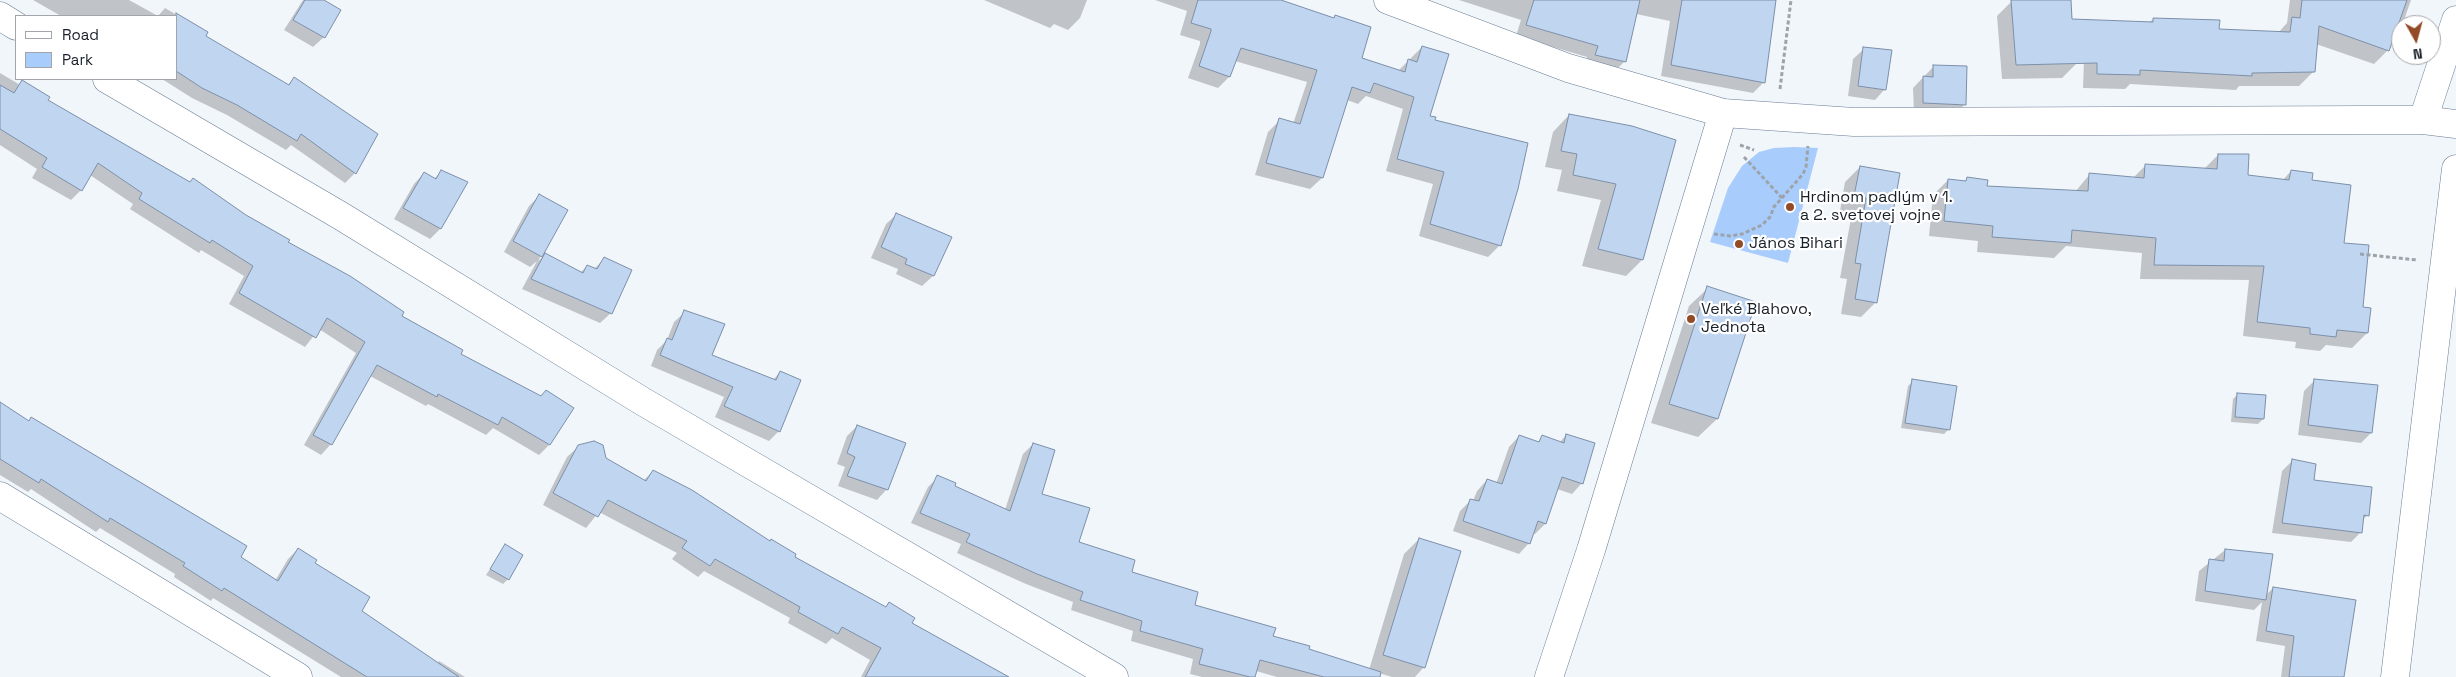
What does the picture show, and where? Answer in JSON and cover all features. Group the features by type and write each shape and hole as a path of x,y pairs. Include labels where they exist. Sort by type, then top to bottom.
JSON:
{"street":[{"path":"1388,0 1568,68 1723,113 1854,122 2423,120 2456,124"},
{"path":"0,16 15,25"},
{"path":"2423,120 2456,20"},
{"path":"108,80 341,216 650,406 1114,677"},
{"path":"1550,677 1591,550 1723,113"},
{"path":"2395,677 2456,169"},
{"path":"0,496 298,677"}],"path":[{"path":"1780,97 1791,0"},
{"path":"1708,233 1730,236 1753,230 1771,216 1774,208 1803,174 1806,167 1808,142"},
{"path":"1744,157 1782,198"},
{"path":"2360,254 2444,263"}],"green space":[{"path":"1774,148 1818,148 1788,263 1710,242 1728,188 1742,166 1759,152"}],"building":[{"path":"305,0 324,0 341,10 325,38 293,20"},
{"path":"1198,0 1281,0 1334,18 1335,15 1371,27 1362,58 1405,72 1408,59 1417,62 1422,46 1449,54 1430,116 1436,117 1435,120 1528,143 1518,189 1501,246 1430,224 1444,172 1397,159 1414,97 1374,83 1370,93 1352,87 1323,178 1266,163 1279,118 1300,124 1317,70 1241,48 1230,77 1199,66 1211,29 1191,23"},
{"path":"1534,0 1640,0 1626,62 1595,55 1598,46 1526,25"},
{"path":"1682,0 1776,0 1765,83 1671,65"},
{"path":"2011,0 2071,0 2072,19 2153,22 2153,18 2220,20 2219,29 2290,32 2292,17 2300,18 2302,0 2407,0 2402,15 2391,15 2391,45 2389,51 2319,26 2315,72 2252,73 2252,76 2140,70 2140,75 2097,74 2097,63 2016,65"},
{"path":"176,13 208,32 206,36 289,85 294,77 378,134 356,174 301,134 297,141 237,105 202,88 178,72 178,15"},
{"path":"1863,47 1892,50 1886,90 1858,86"},
{"path":"1933,65 1967,66 1966,105 1923,103 1923,76 1933,77"},
{"path":"22,80 50,97 48,100 190,182 193,178 246,215 290,240 288,242 350,276 404,312 402,316 463,350 461,354 541,396 546,390 574,408 550,445 502,417 498,425 438,394 437,397 377,365 332,445 313,435 365,342 327,318 316,338 239,293 253,266 212,240 210,243 139,199 142,193 98,163 82,191 42,167 47,158 0,129 0,85 14,93"},
{"path":"1569,114 1632,126 1676,140 1643,260 1598,249 1616,184 1573,175 1577,154 1561,151"},
{"path":"2218,154 2249,154 2248,175 2289,180 2291,170 2313,173 2312,180 2351,185 2344,243 2369,245 2363,307 2371,308 2368,333 2337,330 2336,337 2310,334 2310,328 2257,322 2264,266 2154,265 2156,238 2072,230 2071,243 1992,237 1993,226 1944,221 1948,179 1966,181 1967,177 1988,180 1987,186 2088,191 2089,173 2144,178 2145,164 2217,169"},
{"path":"1860,166 1900,173 1877,303 1855,299 1861,264 1855,263 1866,198 1854,196"},
{"path":"441,170 468,182 441,229 403,208 424,172 436,179"},
{"path":"539,194 568,210 542,257 513,241"},
{"path":"896,213 952,237 934,276 905,264 907,259 881,247"},
{"path":"545,253 583,273 587,265 597,269 604,257 632,270 612,314 531,279"},
{"path":"1707,286 1756,302 1718,419 1669,404"},
{"path":"684,310 725,324 712,355 776,380 780,371 801,380 780,432 724,406 733,387 660,355 667,338 672,340"},
{"path":"1912,379 1957,386 1950,430 1905,423"},
{"path":"2314,379 2378,385 2372,433 2308,425"},
{"path":"2237,393 2266,395 2264,419 2235,417"},
{"path":"0,402 29,421 31,417 247,546 241,557 278,581 298,548 317,560 315,563 370,597 362,611 459,677 367,677 224,588 222,591 183,566 185,563 110,518 108,522 41,479 39,483 0,459"},
{"path":"857,425 906,443 888,490 847,476 855,457 847,453"},
{"path":"1566,434 1595,443 1583,484 1562,477 1546,524 1538,521 1530,544 1463,521 1470,499 1479,501 1487,479 1502,484 1519,435 1539,442 1542,435 1564,443"},
{"path":"594,441 603,445 606,458 646,481 653,470 692,490 770,541 771,539 796,554 795,557 886,607 889,602 915,618 912,623 1009,677 865,677 881,648 842,627 838,634 798,612 800,607 715,559 710,566 682,548 687,541 608,500 598,517 553,493 578,445"},
{"path":"1033,443 1055,450 1042,494 1090,508 1079,542 1135,560 1132,572 1198,592 1195,605 1276,628 1273,636 1310,646 1309,649 1381,672 1380,677 1324,677 1260,660 1255,677 1250,677 1199,664 1203,649 1140,631 1142,621 1080,600 1083,592 1037,574 966,542 970,534 920,513 937,475 956,483 955,486 1010,511"},
{"path":"2292,459 2316,464 2314,480 2372,487 2369,516 2364,515 2362,533 2282,523"},
{"path":"1419,538 1461,551 1425,668 1383,655"},
{"path":"505,544 523,555 509,580 490,569"},
{"path":"2225,549 2273,554 2266,600 2205,591 2209,559 2224,561"},
{"path":"2273,587 2356,600 2344,677 2289,677 2294,636 2266,631"}],"place":[{"name":"Hrdinom padlým v 1. a 2. svetovej vojne","path":"1790,207"},
{"name":"János Bihari","path":"1739,244"},
{"name":"Veľké Blahovo, Jednota","path":"1691,319"}]}
